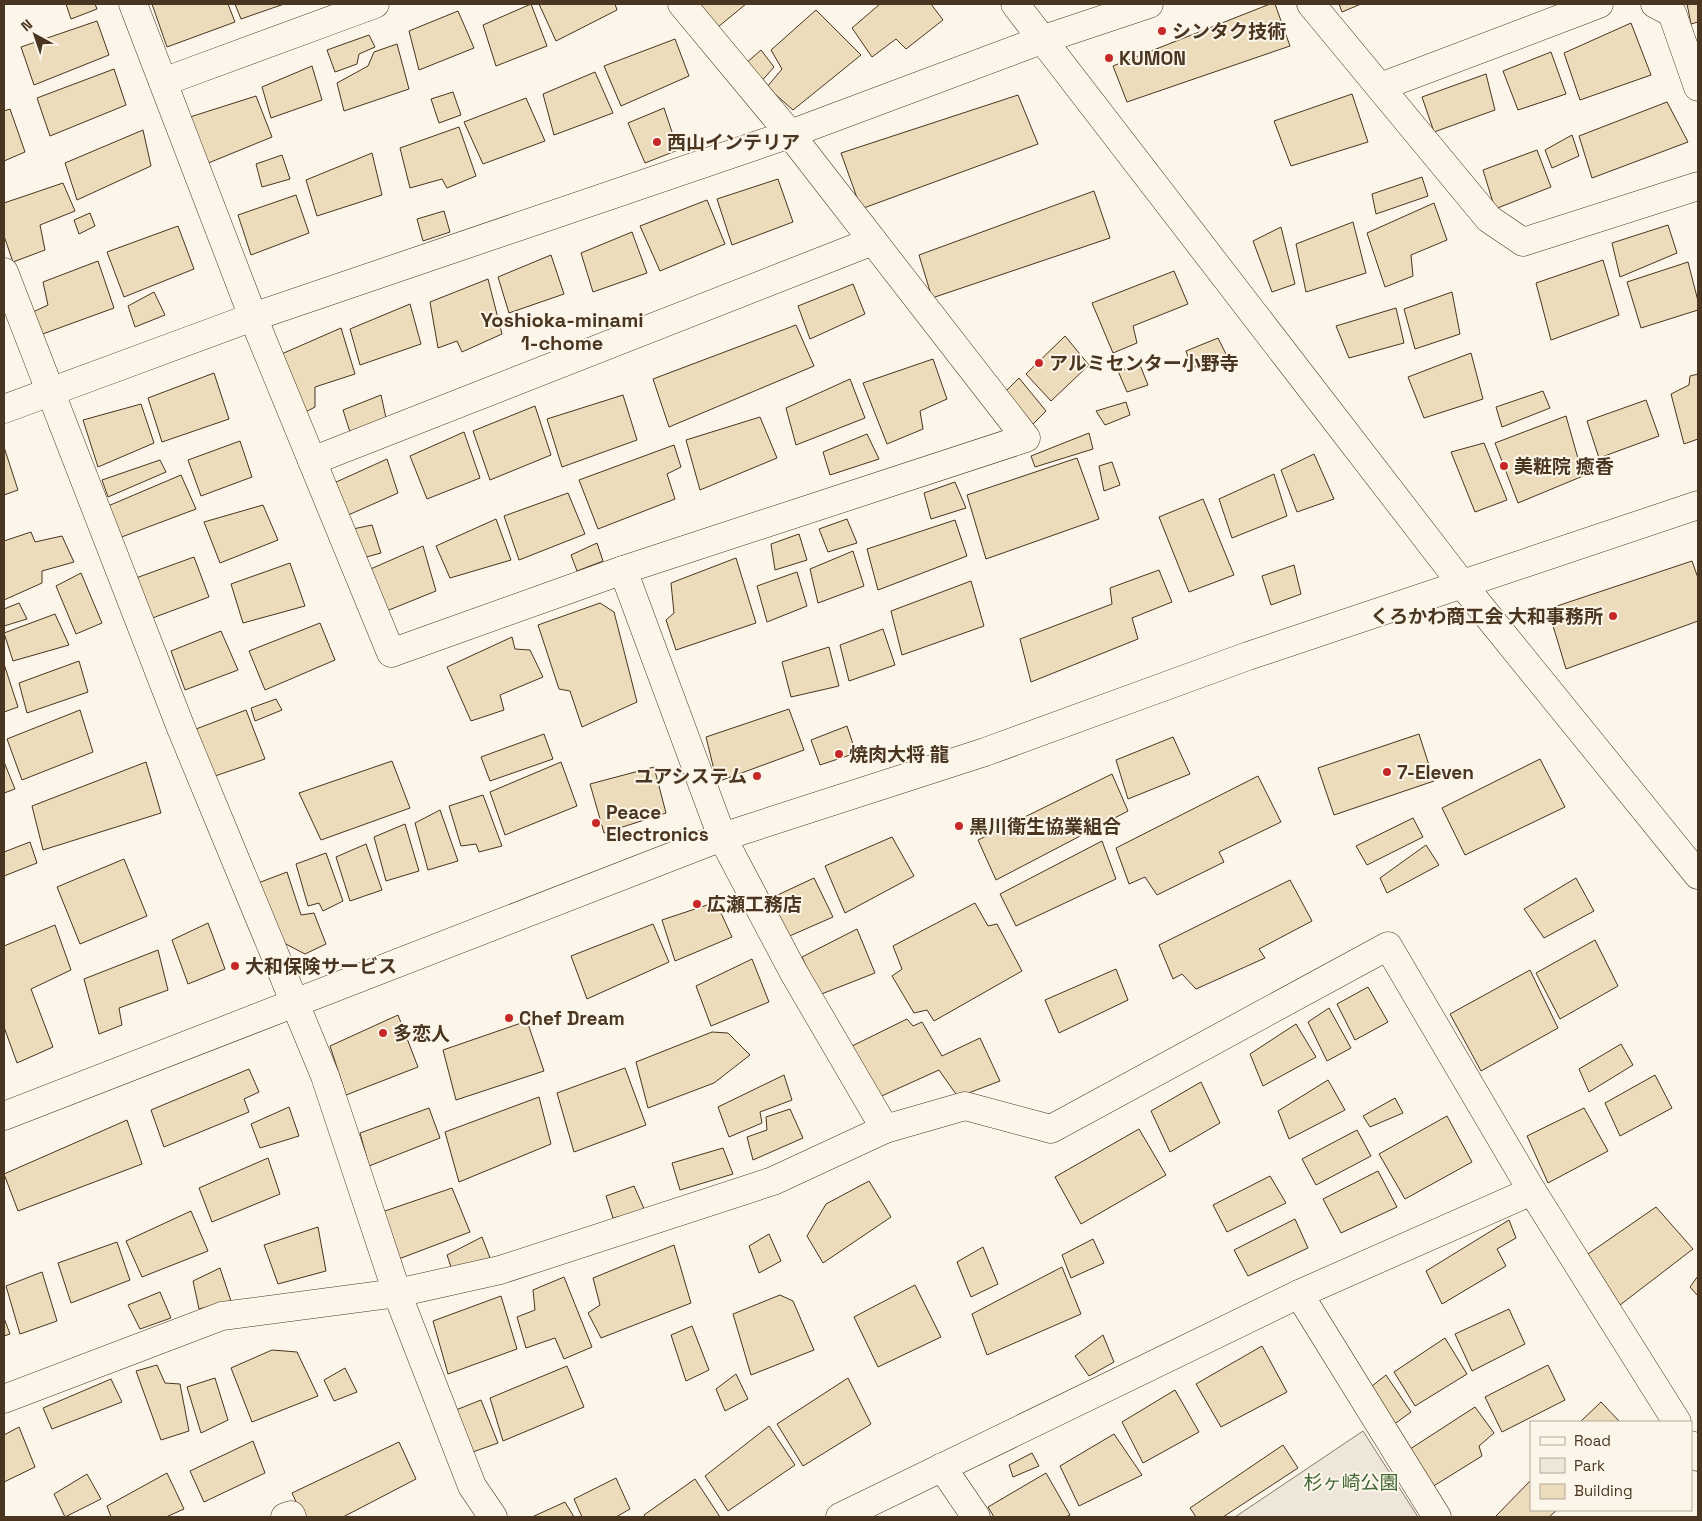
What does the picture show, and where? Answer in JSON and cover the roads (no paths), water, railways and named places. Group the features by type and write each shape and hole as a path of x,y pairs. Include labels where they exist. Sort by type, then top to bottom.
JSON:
{"street":[{"path":"134,4 253,317 391,653 622,570 1026,438 790,134 682,4"},
{"path":"163,82 375,4"},
{"path":"1015,4 1044,39 1462,584 1698,875"},
{"path":"4,408 253,317 790,134 1044,39 1150,4"},
{"path":"1311,4 1489,219 1523,242 1698,186"},
{"path":"1380,87 1599,4"},
{"path":"1655,4 1672,13 1698,87"},
{"path":"312,461 873,241"},
{"path":"4,272 49,393 182,728 325,1076 397,1293 472,1486 493,1517"},
{"path":"4,1116 722,837 984,752 1248,656 1698,505"},
{"path":"622,570 722,837 794,973 885,1129"},
{"path":"4,1399 222,1316 397,1293 500,1270 773,1181 885,1129 965,1106 1050,1129 1388,946 1532,1190 1676,1421"},
{"path":"840,1517 1299,1294 1532,1190"},
{"path":"1299,1294 1438,1517"},
{"path":"1692,1446 1698,1457"},
{"path":"942,1467 976,1517"},
{"path":"285,1517 290,1514 292,1517"}],"place":[{"name":"シンタク技術","path":"1162,31"},
{"name":"KUMON","path":"1109,58"},
{"name":"西山インテリア","path":"657,142"},
{"name":"アルミセンター小野寺","path":"1039,363"},
{"name":"美粧院 癒香","path":"1504,466"},
{"name":"くろかわ商工会 大和事務所","path":"1613,616"},
{"name":"焼肉大将 龍","path":"839,754"},
{"name":"7-Eleven","path":"1387,772"},
{"name":"ユアシステム","path":"757,776"},
{"name":"Peace Electronics","path":"596,823"},
{"name":"黒川衛生協業組合","path":"959,826"},
{"name":"広瀬工務店","path":"697,904"},
{"name":"大和保険サービス","path":"235,966"},
{"name":"Chef Dream","path":"509,1018"},
{"name":"多恋人","path":"383,1033"}],"district":[{"name":"Yoshioka-minami 1-chome","path":"562,332"}],"park label":[{"name":"杉ヶ崎公園","path":"1351,1482"}]}
